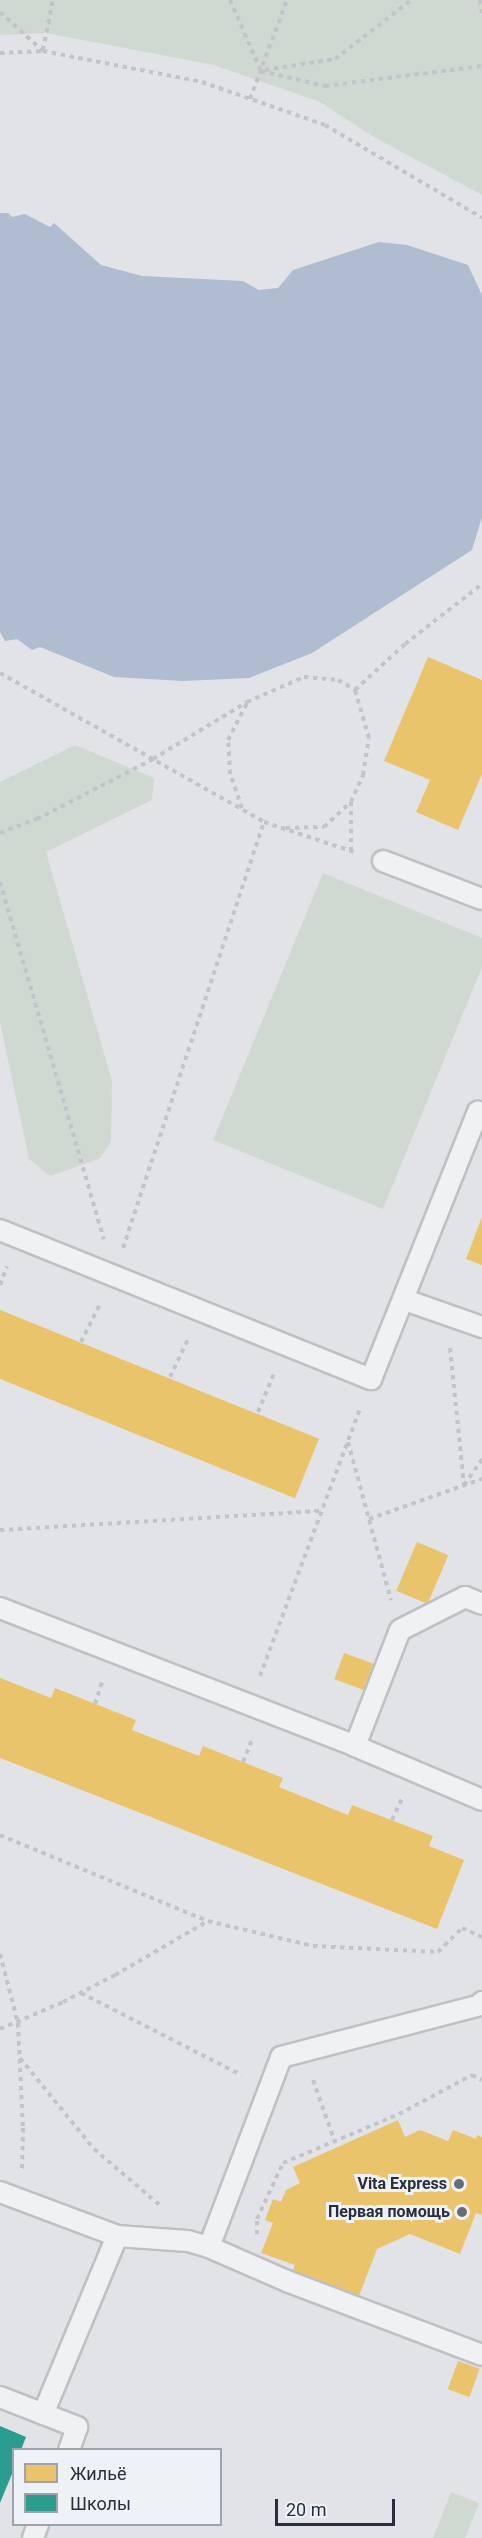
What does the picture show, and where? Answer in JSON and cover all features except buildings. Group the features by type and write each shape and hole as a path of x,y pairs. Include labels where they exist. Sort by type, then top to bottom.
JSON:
{"lane":[{"path":"383,861 482,898"},
{"path":"0,1230 115,1274 371,1379 405,1300 478,1112 482,1113"},
{"path":"405,1300 482,1327"},
{"path":"355,1746 400,1629 465,1597 482,1604"},
{"path":"0,1608 250,1704 482,1800"},
{"path":"209,2247 281,2056 481,2005 482,2002"},
{"path":"0,2192 117,2236 180,2240 209,2247 482,2355"},
{"path":"43,2414 117,2236"},
{"path":"0,2397 77,2427 70,2448"}],"path":[{"path":"43,51 52,0"},
{"path":"230,0 261,71"},
{"path":"250,99 287,0"},
{"path":"261,71 335,59 411,0"},
{"path":"480,0 482,14"},
{"path":"0,12 43,51"},
{"path":"0,53 43,51 202,82 326,125 482,218"},
{"path":"261,71 326,86 482,66"},
{"path":"355,690 405,644 482,584"},
{"path":"0,673 264,822 383,861"},
{"path":"0,833 37,819 153,759 247,702 304,677 338,680 355,690 369,738 363,775 351,802 324,827 283,829"},
{"path":"242,808 230,774 228,740 247,702"},
{"path":"351,802 351,851"},
{"path":"81,1342 115,1274 264,822"},
{"path":"0,882 115,1274"},
{"path":"170,1377 202,1310"},
{"path":"446,1314 464,1485"},
{"path":"258,1412 287,1345"},
{"path":"250,1704 371,1379"},
{"path":"348,1442 400,1629"},
{"path":"464,1485 482,1459"},
{"path":"369,1520 482,1479"},
{"path":"0,1530 322,1511"},
{"path":"0,1835 208,1921 313,1946 438,1952 462,1928 482,1937"},
{"path":"0,2029 18,2023 81,1993 208,1921"},
{"path":"0,1954 18,2023 23,2128 21,2200"},
{"path":"81,1993 228,2070"},
{"path":"303,2051 335,2142"},
{"path":"20,2058 94,2149 165,2209"},
{"path":"250,2265 257,2245 258,2219 283,2163 399,2114 472,2075 482,2080"}],"shaded area":[{"path":"0,0 482,0 482,195 372,136 320,102 214,65 46,33 0,35"},
{"path":"75,745 154,778 152,800 46,852 112,1081 111,1142 99,1159 50,1176 29,1159 0,1022 0,782"},
{"path":"323,873 482,938 482,967 383,1209 213,1140"},
{"path":"451,2492 479,2503 465,2538 433,2538"}],"water":[{"path":"0,213 8,213 12,217 25,214 50,227 54,223 101,265 142,276 243,281 259,290 278,288 293,270 379,242 407,245 468,265 482,295 482,517 472,550 312,653 249,678 183,681 114,677 40,647 32,650 17,639 5,641 0,632"}],"place":[{"name":"Vita Express","path":"459,2184"},
{"name":"Первая помощь","path":"462,2212"}]}
